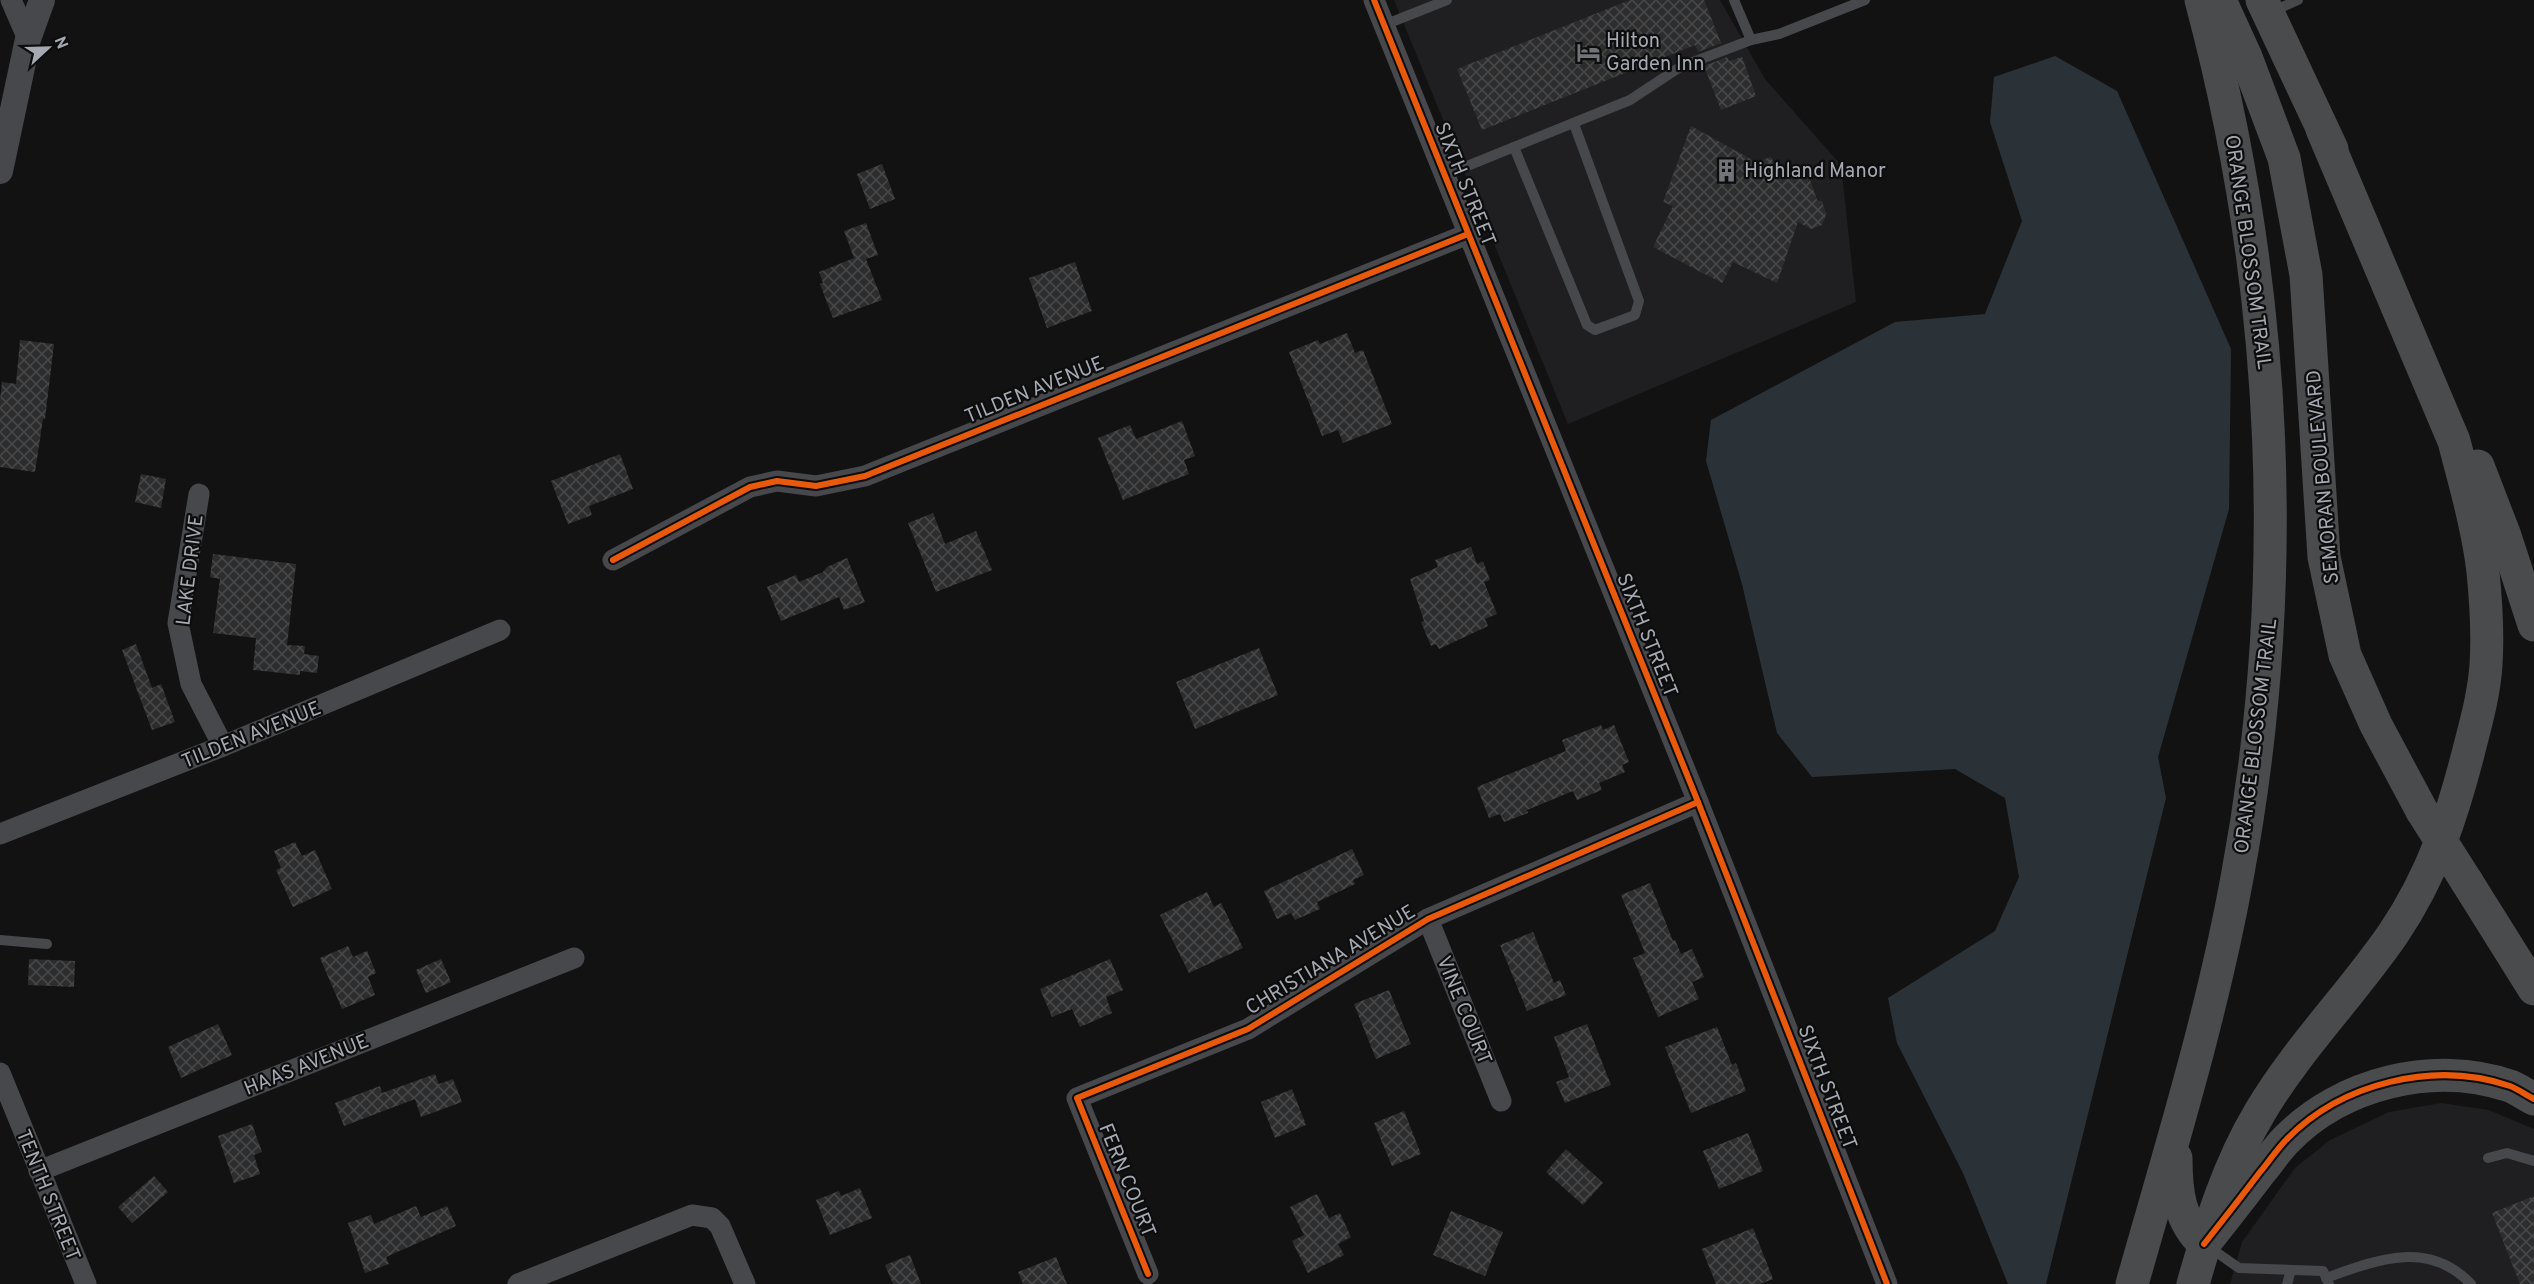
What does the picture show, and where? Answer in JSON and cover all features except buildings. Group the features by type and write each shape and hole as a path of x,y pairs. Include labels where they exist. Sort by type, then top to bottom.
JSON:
{"main road":[{"name":"ORANGE BLOSSOM TRAIL","path":"2132,1284 2175,1133 2223,948 2248,816 2264,688 2270,578 2268,420 2258,292 2239,162 2225,93 2201,0"},
{"name":"SEMORAN BOULEVARD","path":"2220,0 2246,57 2284,158 2306,275 2324,557 2345,655 2376,725 2422,811 2534,989"},
{"path":"2265,6 2466,433 2505,536 2534,625"},
{"path":"2193,1284 2220,1195 2260,1112 2286,1072 2393,933 2430,871 2448,827 2459,791 2481,705 2486,665 2482,570 2467,491 2454,441 2322,129"},
{"path":"2204,1244 2286,1140 2321,1111 2366,1089 2392,1081 2432,1075 2469,1078 2509,1086 2534,1099"},
{"path":"2175,1133 2176,1189 2183,1217 2193,1234 2204,1244"}],"street":[{"path":"11,0 28,39"},
{"path":"1,162 28,39 42,0"},
{"name":"SIXTH STREET","path":"1374,0 1698,802 1887,1284"},
{"name":"TILDEN AVENUE","path":"613,560 750,487 777,481 816,486 865,476 1468,234"},
{"name":"LAKE DRIVE","path":"199,494 178,623 191,684 223,746"},
{"name":"TILDEN AVENUE","path":"0,834 223,746 500,630"},
{"name":"CHRISTIANA AVENUE","path":"1077,1098 1248,1029 1428,919 1698,802"},
{"name":"VINE COURT","path":"1428,919 1501,1101"},
{"name":"HAAS AVENUE","path":"39,1171 574,958"},
{"name":"TENTH STREET","path":"0,1073 86,1284"},
{"name":"FERN COURT","path":"1077,1098 1148,1274"},
{"path":"518,1284 692,1215 712,1218 720,1226 745,1284"}],"lane":[{"path":"1384,25 1446,0"},
{"path":"1734,0 1751,40"},
{"path":"1445,175 1630,100 1680,67 1751,40 1779,34 1865,0"},
{"path":"2265,6 2298,0"},
{"path":"1514,147 1587,325 1595,330 1635,315 1639,301 1574,124"},
{"path":"0,940 47,944"},
{"path":"2488,1158 2507,1153 2534,1161"},
{"path":"2204,1244 2240,1268 2323,1271 2328,1281 2380,1260 2405,1256 2427,1258 2456,1272 2470,1284"},
{"path":"2287,1284 2291,1270"}],"shaded area":[{"path":"1394,0 1720,0 1765,79 1841,165 1856,302 1568,424"},
{"path":"2055,56 2117,91 2231,349 2229,509 2158,757 2166,798 2046,1284 2008,1284 1963,1173 1897,1043 1888,998 1995,931 2019,877 2005,798 1955,769 1812,777 1777,733 1742,584 1706,461 1711,420 1895,322 1985,314 2022,221 1990,122 1994,77"},
{"path":"2441,1103 2489,1110 2534,1129 2534,1284 2230,1284 2242,1242 2295,1168 2330,1140 2389,1112"}],"cycle path":[{"path":"1374,0 1698,802 1887,1284"},
{"path":"613,560 750,487 777,481 816,486 865,476 1468,234"},
{"path":"1148,1274 1077,1098 1248,1029 1428,919 1698,802"},
{"path":"2204,1244 2286,1140 2308,1120 2361,1091 2390,1082 2451,1075 2510,1086 2534,1099"}],"place":[{"name":"Hilton Garden Inn","path":"1588,52"},
{"name":"Highland Manor","path":"1726,170"}]}
